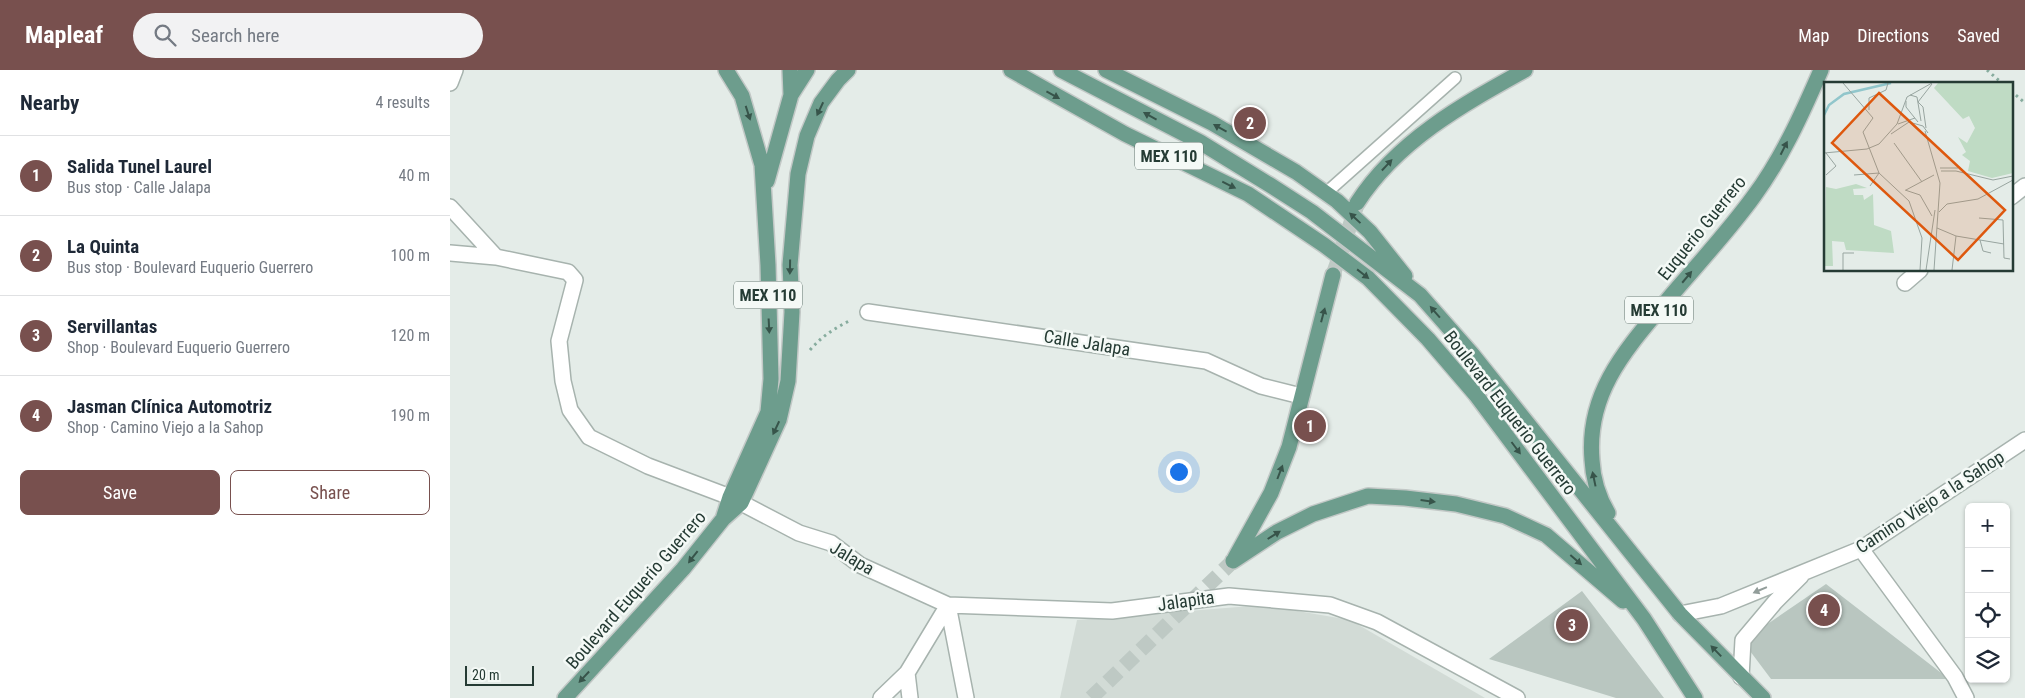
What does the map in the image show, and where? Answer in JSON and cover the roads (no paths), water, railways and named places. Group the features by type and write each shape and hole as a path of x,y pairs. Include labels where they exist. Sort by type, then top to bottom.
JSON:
{"main road":[{"name":"Boulevard Euquerio Guerrero","path":"565,698 684,569 724,519 735,500 768,412 772,379 762,165 742,96 726,70"},
{"path":"790,70 791,95"},
{"path":"764,192 791,95 807,70"},
{"path":"735,500 779,420 788,381 792,312 790,265 798,174 805,146 822,104 838,80 848,70"},
{"name":"Boulevard Euquerio Guerrero","path":"1011,70 1125,134 1248,194 1324,245 1368,278 1428,339 1476,395 1644,619 1695,698"},
{"name":"Boulevard Euquerio Guerrero","path":"1061,70 1200,142 1270,185 1312,212 1420,295 1472,354 1642,567"},
{"path":"1106,70 1212,123 1296,172 1326,193 1370,232 1420,295"},
{"path":"1357,203 1371,181 1397,154 1456,111 1524,70"},
{"name":"Euquerio Guerrero","path":"1642,567 1599,498 1593,474 1590,445 1593,418 1603,387 1625,350 1753,197 1778,159 1821,70"},
{"path":"1333,275 1289,447 1272,493 1233,561 1277,532 1313,514 1368,496 1456,504 1505,516 1546,535 1644,619"},
{"name":"MEX 110","path":"1642,567 1680,614 1763,698"}],"street":[{"path":"450,83 454,70"},
{"path":"2012,196 2025,186"},
{"path":"450,207 496,258"},
{"path":"450,253 496,258"},
{"name":"Jalapa","path":"496,258 568,272 575,280 559,341 570,410 589,437 648,466 735,500 799,533 832,543 860,565 948,605"},
{"path":"1904,283 1919,271"},
{"name":"Calle Jalapa","path":"868,312 1206,361 1260,386 1301,396"},
{"name":"Camino Viejo a la Sahop","path":"1680,614 1721,606 1861,549 2025,440"},
{"path":"1861,549 1955,677 1966,698"},
{"name":"Camino Viejo a la Sahop","path":"1741,677 1743,640 1775,602 1805,571"},
{"name":"Jalapita","path":"948,605 1112,611 1229,596 1330,605 1377,622 1517,698"},
{"path":"881,698 907,673 948,605"},
{"path":"948,605 966,698"},
{"path":"907,673 910,698"}],"lane":[{"path":"1326,193 1455,78"}],"tunnel":[{"path":"1333,275 1357,205"},
{"path":"1091,698 1233,561"}],"place":[{"name":"La Quinta","path":"1250,123"},
{"name":"Salida Tunel Laurel","path":"1310,426"},
{"name":"Jasman Clínica Automotriz","path":"1824,610"},
{"name":"Servillantas","path":"1572,625"}]}
